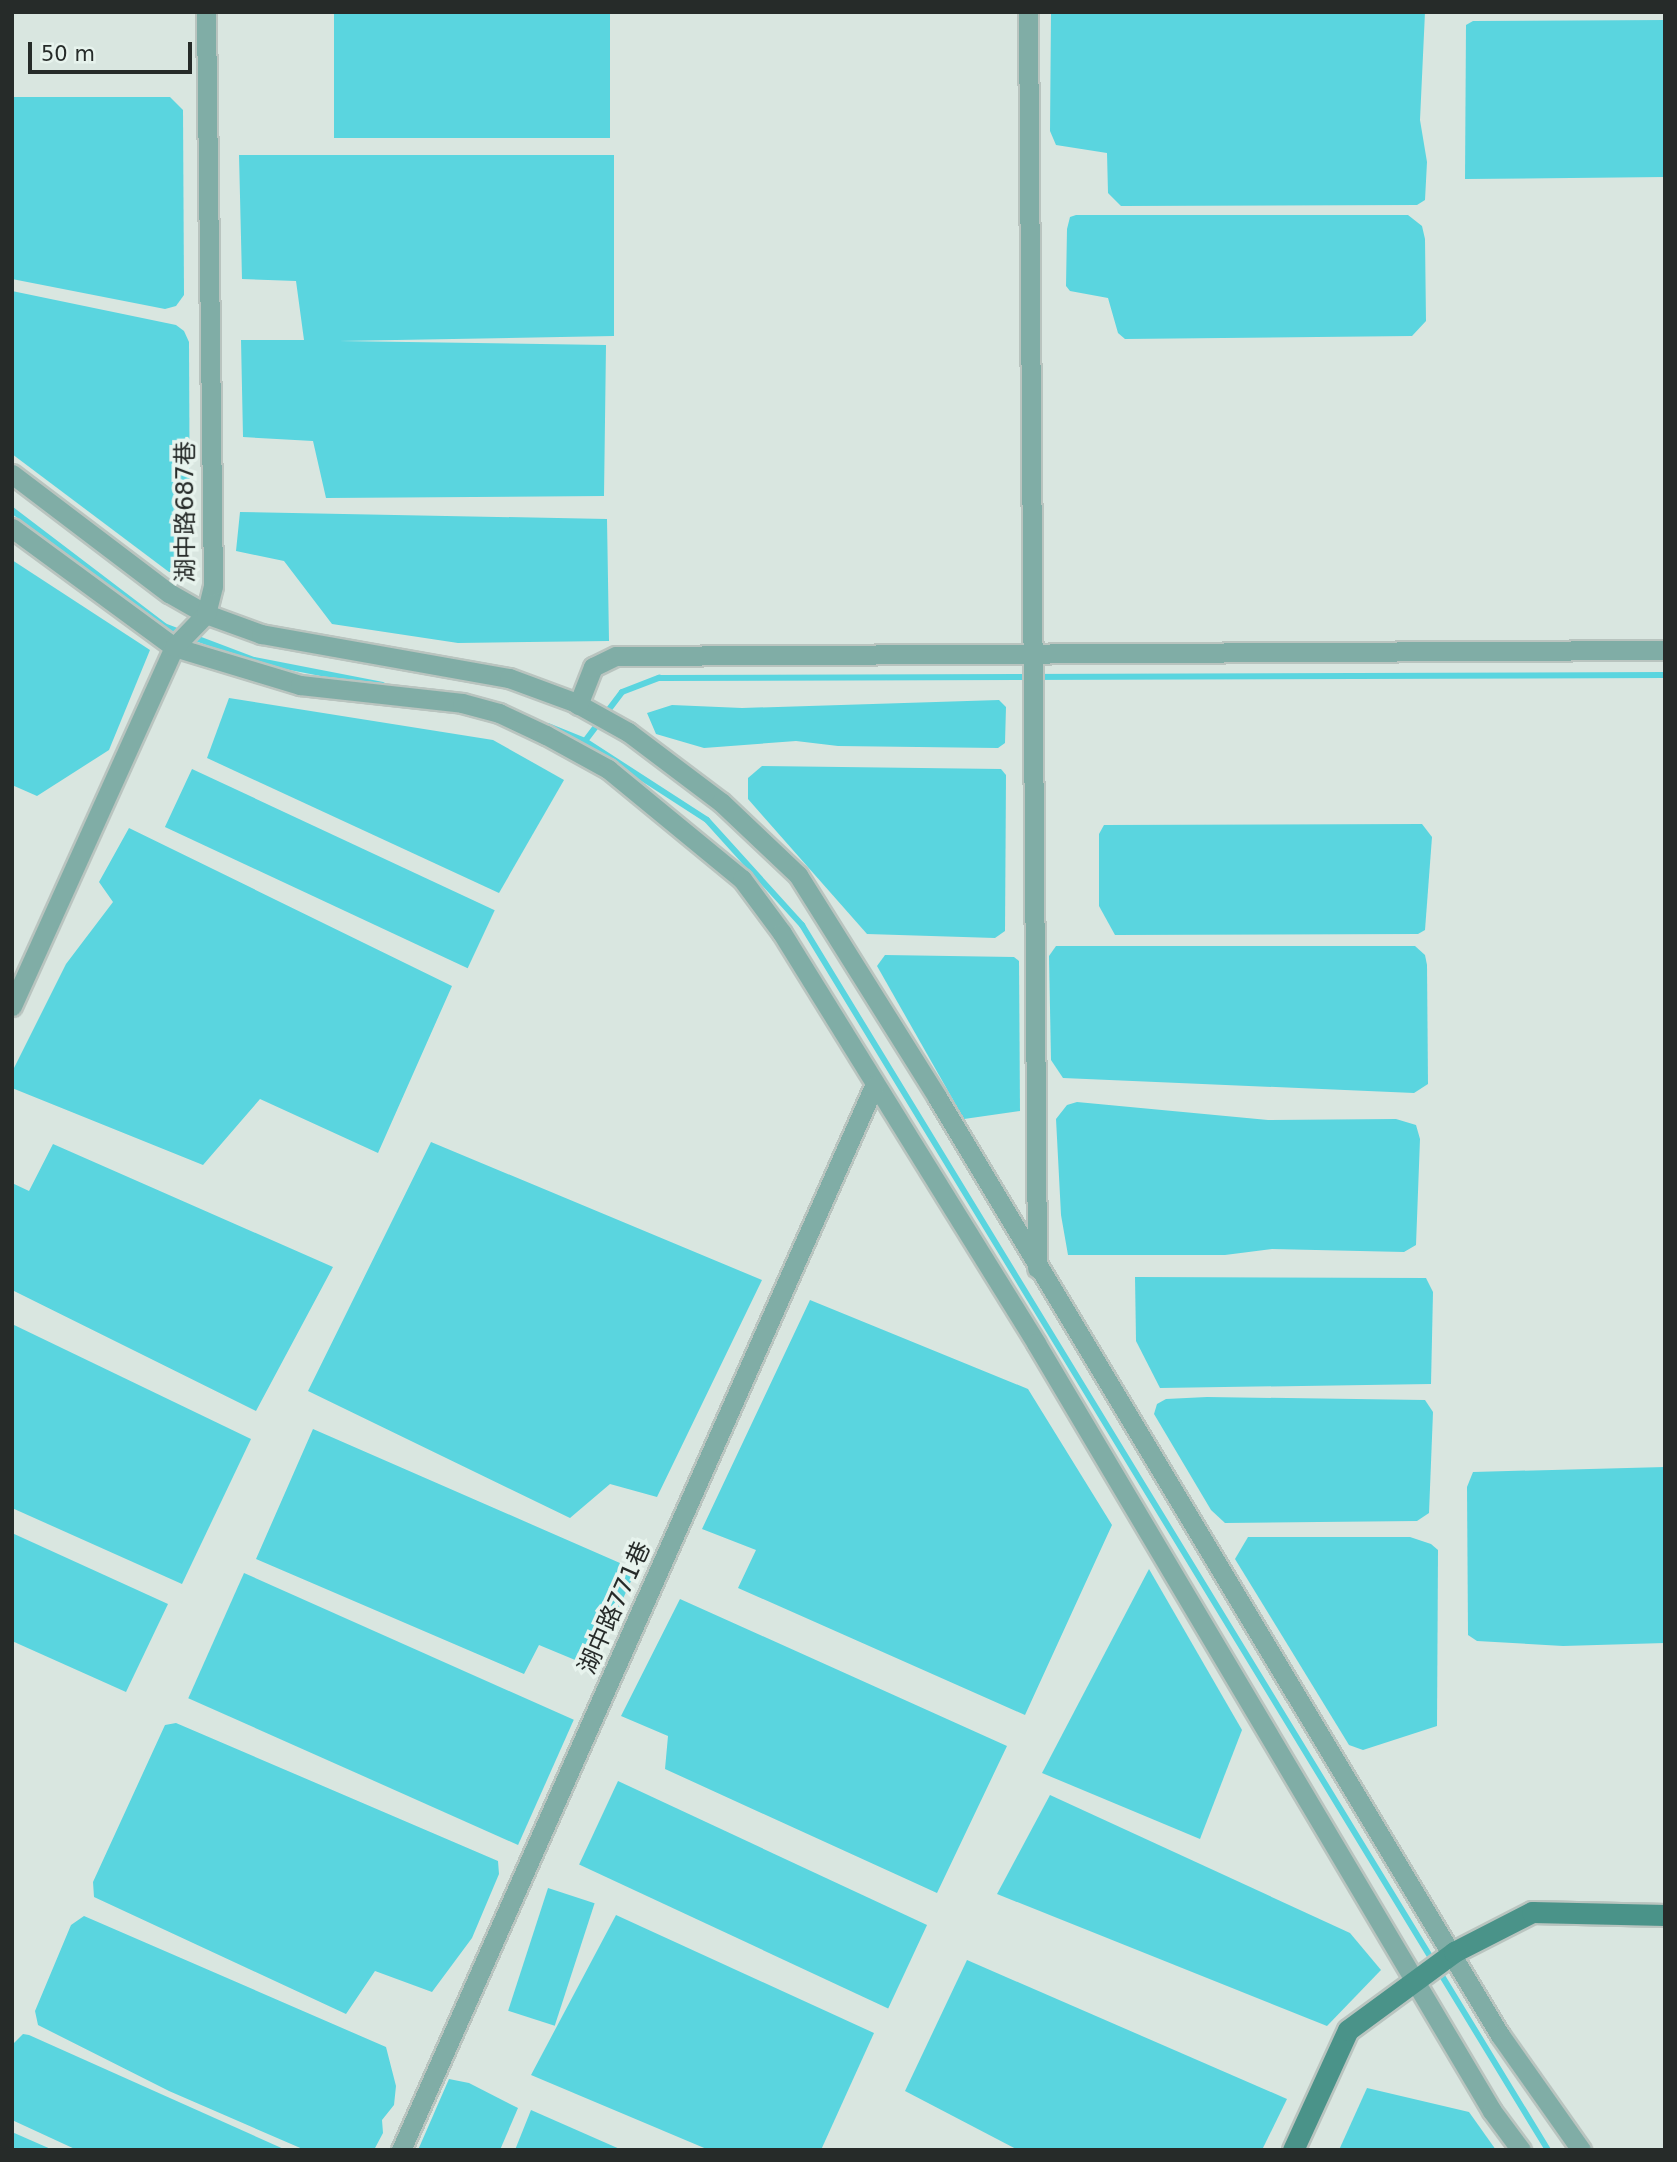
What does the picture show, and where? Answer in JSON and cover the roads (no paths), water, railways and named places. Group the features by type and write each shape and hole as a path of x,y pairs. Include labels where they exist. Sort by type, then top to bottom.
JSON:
{"street":[{"name":"湖中路687巷","path":"12,1006 174,647 205,614 212,586 206,12"},
{"path":"1028,12 1037,1268"},
{"path":"12,474 169,593 205,614 261,634 509,678 578,705 628,732 722,802 798,875 937,1097 1037,1268 1454,1952 1500,2035 1581,2150"},
{"path":"12,528 174,647 300,685 462,704 499,713 608,769 742,879 782,933 874,1086 1036,1343 1492,2111 1521,2150"},
{"path":"578,705 593,667 616,656 1034,657 1665,650"},
{"name":"湖中路771巷","path":"401,2150 874,1086"},
{"path":"1293,2150 1348,2030 1454,1952 1532,1912 1665,1915"}],"water":[{"path":"334,12 610,12 610,138 334,138"},
{"path":"1051,12 1425,12 1420,120 1427,162 1425,200 1417,205 1121,206 1108,193 1107,153 1056,145 1050,131"},
{"path":"1665,20 1665,177 1465,179 1466,25 1473,21"},
{"path":"12,97 170,97 183,110 184,295 176,306 165,309 12,279"},
{"path":"239,155 614,155 614,336 339,341 606,345 604,496 326,498 313,441 243,437 241,340 304,340 296,281 242,279"},
{"path":"1408,215 1422,226 1425,239 1426,321 1412,336 1125,339 1118,333 1108,298 1070,291 1066,286 1067,229 1070,217"},
{"path":"12,291 176,325 184,331 189,342 190,560 186,571 169,572 12,454"},
{"path":"240,512 607,519 609,641 458,643 332,624 284,561 236,551"},
{"path":"12,560 150,650 109,750 37,796 12,785"},
{"path":"229,698 493,740 564,780 499,893 207,758"},
{"path":"999,700 1006,707 1005,743 998,748 838,746 796,741 704,748 656,734 647,713 672,705 742,708"},
{"path":"762,766 1001,769 1006,775 1005,931 995,938 867,934 748,799 748,778"},
{"path":"192,769 495,910 468,968 165,827"},
{"path":"1422,824 1432,837 1425,930 1418,934 1115,935 1099,906 1099,834 1104,825"},
{"path":"129,828 452,986 378,1153 260,1099 203,1165 12,1088 12,1072 66,964 113,902 99,882"},
{"path":"1056,946 1415,946 1425,955 1427,965 1428,1084 1414,1093 1063,1078 1051,1060 1049,956"},
{"path":"885,955 1014,957 1019,961 1020,1111 964,1119 877,966"},
{"path":"1077,1102 1268,1120 1396,1119 1416,1125 1420,1139 1416,1245 1404,1252 1272,1249 1225,1255 1068,1255 1061,1215 1056,1119 1067,1105"},
{"path":"431,1142 762,1280 657,1497 610,1484 570,1518 308,1391"},
{"path":"53,1144 333,1267 256,1411 12,1290 12,1183 29,1191"},
{"path":"1135,1277 1426,1278 1433,1292 1431,1384 1160,1388 1136,1341"},
{"path":"810,1300 1028,1389 1112,1525 1025,1715 738,1588 756,1550 702,1529"},
{"path":"12,1324 251,1439 182,1584 12,1508"},
{"path":"1207,1397 1425,1400 1433,1412 1429,1513 1417,1521 1225,1523 1211,1510 1154,1414 1157,1404 1166,1399"},
{"path":"313,1429 636,1570 592,1667 539,1645 524,1674 256,1559"},
{"path":"1665,1467 1665,1643 1563,1646 1477,1641 1468,1635 1467,1487 1473,1472"},
{"path":"12,1533 168,1604 126,1692 12,1641"},
{"path":"1248,1537 1410,1537 1431,1544 1438,1550 1437,1726 1363,1750 1349,1745 1235,1559"},
{"path":"1149,1569 1242,1730 1200,1839 1042,1773"},
{"path":"244,1573 574,1720 518,1845 188,1698"},
{"path":"680,1599 1007,1746 937,1893 665,1769 668,1736 621,1716"},
{"path":"176,1723 498,1861 499,1874 472,1938 432,1992 375,1971 346,2014 94,1897 93,1882 165,1725"},
{"path":"618,1781 927,1925 888,2008 579,1864"},
{"path":"1050,1795 1350,1933 1381,1970 1327,2026 997,1894"},
{"path":"548,1888 595,1903 555,2026 508,2011"},
{"path":"616,1915 874,2033 821,2150 709,2150 531,2075"},
{"path":"84,1916 386,2047 396,2086 394,2105 382,2120 383,2133 374,2150 305,2150 169,2091 38,2025 35,2011 71,1925"},
{"path":"967,1960 1287,2099 1262,2150 1018,2150 905,2091"},
{"path":"23,2034 286,2150 77,2150 12,2120 12,2045"},
{"path":"449,2079 469,2083 518,2108 500,2150 418,2150"},
{"path":"1367,2088 1469,2112 1496,2150 1339,2150"},
{"path":"531,2110 622,2150 515,2150"},
{"path":"12,2132 53,2150 12,2150"}],"waterway":[{"path":"12,510 164,626 254,660 383,685"},
{"path":"585,741 622,692 659,678 1665,675"},
{"path":"548,726 585,741 707,820 802,925 1548,2150"}]}
